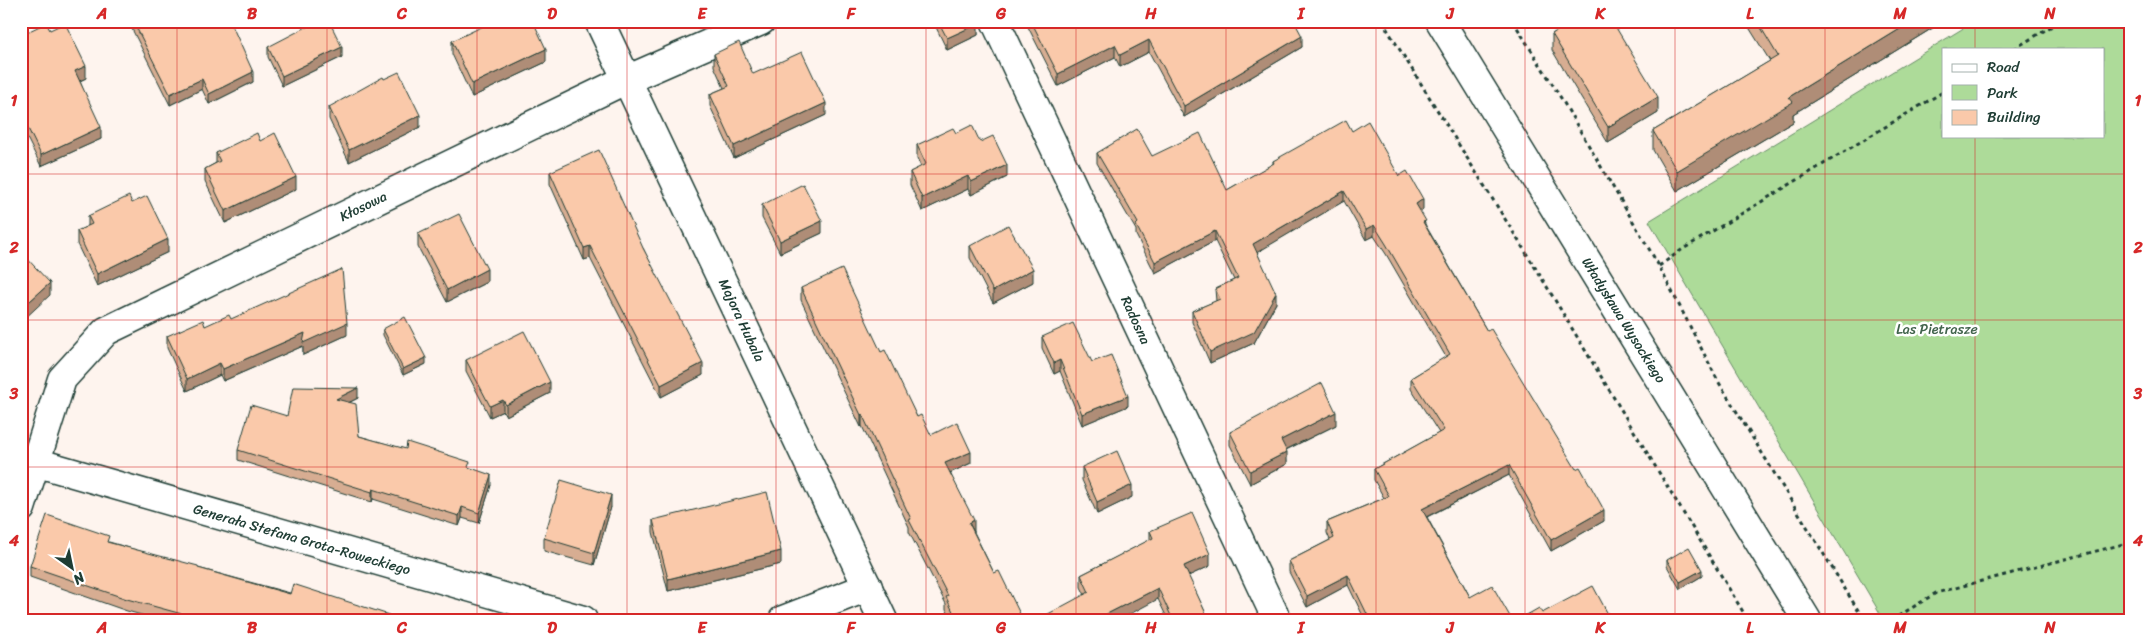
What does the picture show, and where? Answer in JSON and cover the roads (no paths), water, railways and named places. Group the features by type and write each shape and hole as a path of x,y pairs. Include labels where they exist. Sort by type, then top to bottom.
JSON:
{"street":[{"name":"Majora Hubala","path":"599,21 883,620"},
{"name":"Kłosowa","path":"21,508 28,460 62,379 106,331 628,79 761,21"},
{"name":"Radosna","path":"995,21 1278,620"},
{"name":"Władysława Wysockiego","path":"1440,21 1807,620"},
{"name":"Generała Stefana Grota-Roweckiego","path":"28,460 583,620"},
{"path":"783,620 868,587"}],"park label":[{"name":"Las Pietrasze","path":"1937,329"}]}
